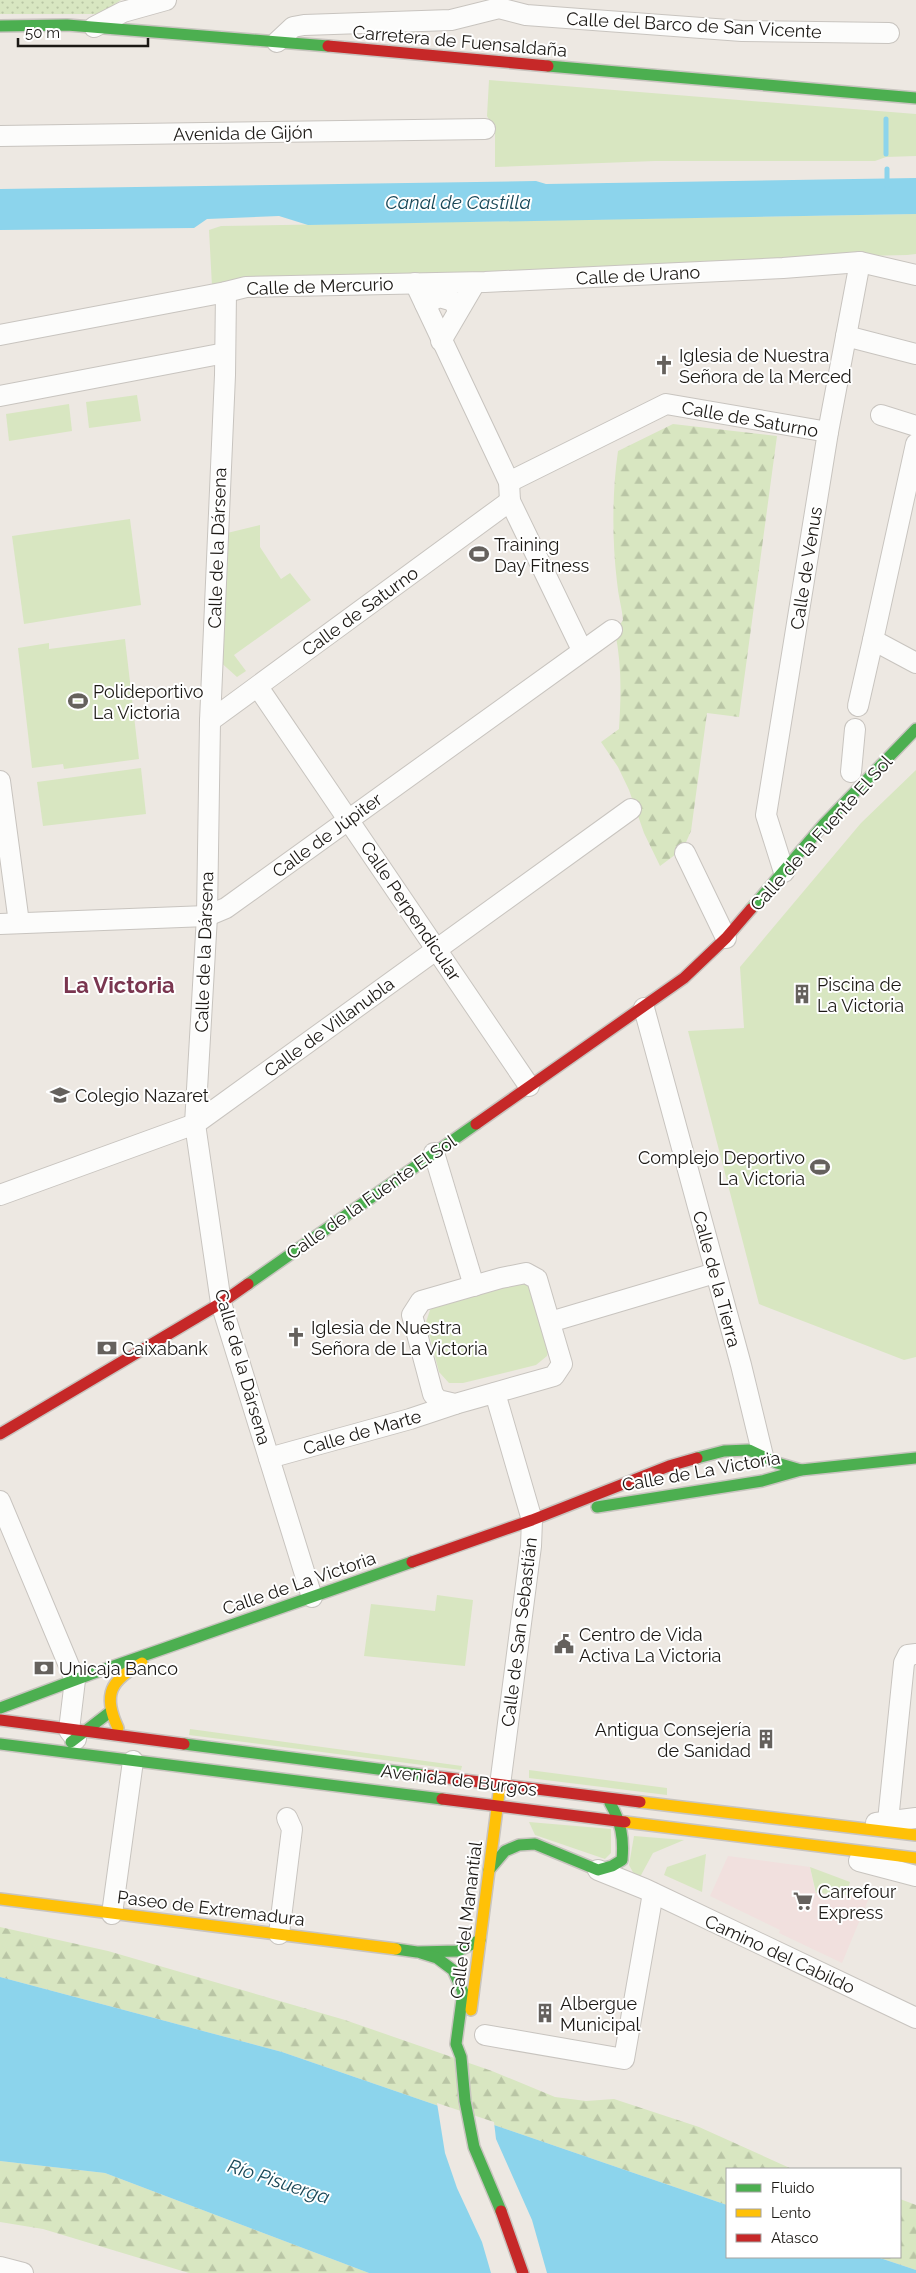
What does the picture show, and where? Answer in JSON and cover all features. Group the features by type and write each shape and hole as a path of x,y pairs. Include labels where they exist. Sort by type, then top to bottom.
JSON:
{"main road":[{"name":"Carretera de Fuensaldaña","path":"0,26 94,27 916,98"},
{"name":"Calle de la Fuente El Sol","path":"0,1434 221,1303 529,1086 644,1008 684,978 726,938 824,824 916,729"},
{"name":"Calle de La Victoria","path":"0,1708 532,1520 669,1466 724,1451 749,1450 756,1464 777,1463 801,1470"},
{"path":"801,1470 916,1458"},
{"path":"704,1489 741,1476 756,1464"},
{"name":"Calle de La Victoria","path":"532,1520 556,1514 762,1481 801,1470"},
{"name":"Calle de La Victoria","path":"110,1712 111,1695 118,1678 162,1650"},
{"path":"0,1733 72,1742 76,1733 110,1712 122,1736"},
{"name":"Avenida de Burgos","path":"0,1720 76,1733 122,1736 500,1785 916,1835"},
{"name":"Avenida de Burgos","path":"0,1744 916,1858"},
{"name":"Calle del Manantial","path":"461,2057 474,2040 480,1940 500,1785"},
{"path":"598,1870 612,1866 622,1860 625,1838 621,1821 606,1797"},
{"path":"498,1806 510,1819"},
{"name":"Camino del Cabildo","path":"523,1832 535,1844 598,1870"},
{"path":"489,1870 505,1851 519,1845 535,1844"},
{"name":"Paseo de Extremadura","path":"0,1899 417,1952 437,1958 453,1970 463,1992 456,2044 461,2057 465,2100 474,2147 511,2235 523,2273"},
{"name":"Paseo de Extremadura","path":"417,1952 458,1950 480,1940"}],"street":[{"path":"94,27 123,12 166,0"},
{"name":"Calle del Barco de San Vicente","path":"277,42 293,28 304,25 451,20 498,4 526,15 742,31 889,33"},
{"name":"Avenida de Gijón","path":"0,136 485,129"},
{"name":"Calle de Urano","path":"415,283 475,283 784,268 860,262 916,275"},
{"name":"Calle de Venus","path":"784,872 766,814 828,432 860,262"},
{"path":"415,283 582,650"},
{"name":"Calle de Mercurio","path":"0,335 246,287 415,283"},
{"path":"441,341 475,283"},
{"name":"Calle de la Dársena","path":"226,292 210,721 207,916 195,1124 221,1303 312,1597"},
{"path":"425,304 439,297 453,301 458,310"},
{"path":"846,336 916,354"},
{"path":"0,396 225,352"},
{"name":"Calle de Saturno","path":"210,721 258,687 510,491 666,404 828,432"},
{"path":"881,415 916,426"},
{"path":"858,706 916,444"},
{"name":"Calle de Júpiter","path":"10,924 207,916 226,908 612,630"},
{"path":"873,640 916,663"},
{"name":"Calle Perpendicular","path":"258,687 529,1086"},
{"path":"851,772 855,729"},
{"path":"0,781 10,924"},
{"name":"Calle de Villanubla","path":"0,1195 195,1124 631,809"},
{"path":"685,852 726,938"},
{"name":"Calle de la Tierra","path":"644,1008 715,1273 756,1464"},
{"path":"434,1153 474,1286"},
{"path":"550,1322 715,1273"},
{"path":"519,1274 533,1275 537,1279 550,1322 562,1364 554,1376 455,1404 438,1400 433,1394 412,1315 421,1301 519,1274"},
{"name":"Calle de San Sebastián","path":"495,1393 532,1520 531,1546 500,1785"},
{"name":"Calle de Marte","path":"269,1458 410,1419 455,1404"},
{"path":"0,1501 75,1680 76,1733 89,1756"},
{"path":"888,1821 904,1664 908,1655 916,1654"},
{"path":"112,1914 133,1761"},
{"path":"279,1934 292,1829 288,1818"},
{"name":"Avenida de Burgos","path":"849,1826 916,1818"},
{"name":"Avenida de Burgos","path":"820,1846 854,1860 916,1876"},
{"name":"Camino del Cabildo","path":"622,1860 631,1878 649,1891"},
{"name":"Camino del Cabildo","path":"598,1870 649,1891 916,2018"},
{"path":"474,2040 624,2059 649,1891"},
{"path":"0,2267 23,2273"}],"shaded area":[{"path":"728,1856 810,1867 815,1892 869,1898 842,1963 779,1933 780,1930 710,1896"}],"green space":[{"path":"0,0 121,0 100,14 0,14"},
{"path":"489,80 916,114 916,156 886,157 875,161 655,161 495,167 495,131 487,116"},
{"path":"916,214 916,254 907,255 823,257 212,286 209,230 221,226"},
{"path":"137,395 141,421 89,428 86,402"},
{"path":"69,404 72,431 9,441 6,414"},
{"path":"673,424 777,436 739,717 707,713 691,831 683,849 660,866 644,833 629,790 618,767 601,742 619,729 620,681 615,632 623,620 615,566 613,516 618,451"},
{"path":"130,519 141,605 24,624 12,536"},
{"path":"260,525 260,547 281,579 290,573 311,600 234,655 246,671 237,677 217,659 223,534"},
{"name":"Polideportivo La Victoria","path":"125,639 139,759 64,769 63,764 32,768 18,648 49,643 49,649"},
{"path":"141,768 146,814 43,826 37,782"},
{"name":"Complejo Deportivo La Victoria","path":"916,770 916,1357 904,1360 759,1304 688,1031 744,1028 740,967 861,823"},
{"path":"516,1282 526,1284 536,1292 550,1343 547,1356 536,1365 463,1383 449,1383 439,1372 426,1322 430,1310 441,1302"},
{"path":"437,1595 473,1600 465,1666 364,1656 371,1604 435,1611"},
{"path":"190,1729 462,1766 461,1770 189,1735"},
{"path":"529,1770 667,1788 667,1795 529,1778"},
{"path":"529,1822 611,1829 611,1853 605,1859 535,1835"},
{"path":"634,1836 684,1840 653,1853 640,1877 635,1876 629,1865"},
{"path":"706,1854 702,1892 664,1875 667,1867"},
{"path":"810,1867 850,1882 846,1895 816,1893"},
{"path":"0,1927 108,1951 345,2020 492,2071 555,2097 586,2101 614,2099 699,2127 790,2168 726,2168 726,2205 282,2052 0,1977"},
{"path":"0,2161 105,2173 369,2273 189,2273 43,2229 0,2222"},
{"path":"901,2199 916,2205 916,2270 880,2258 901,2258"}],"water":[{"name":"Canal de Castilla","path":"916,178 916,214 308,225 279,216 207,219 194,228 0,230 0,189 536,181 546,184"},
{"name":"Río Pisuerga","path":"0,1977 282,2052 726,2205 726,2258 880,2258 916,2270 916,2273 369,2273 105,2173 0,2161"}],"pier":[{"path":"437,2103 494,2122 496,2139 532,2220 547,2273 491,2273 482,2242 457,2188 445,2153"}],"waterway":[{"path":"886,119 886,154"},
{"path":"887,169 887,186"}],"traffic: fast":[{"path":"0,26 67,25 328,46"},
{"path":"548,66 916,98"},
{"path":"751,909 824,824 916,729"},
{"path":"248,1284 476,1124"},
{"path":"697,1458 724,1451 749,1450 777,1463 801,1470"},
{"path":"597,1507 762,1481 801,1470 916,1458"},
{"path":"0,1708 91,1674 412,1562"},
{"path":"71,1742 110,1712"},
{"path":"0,1744 442,1799"},
{"path":"184,1744 424,1775"},
{"path":"489,1870 505,1851 519,1845 535,1844 598,1870 612,1866 622,1860 623,1844 617,1817 610,1803"},
{"path":"396,1949 417,1952 458,1951 480,1940"},
{"path":"421,1953 437,1958 453,1970 463,1992 456,2044 461,2057 465,2101 474,2147 501,2211"}],"traffic: slow":[{"path":"118,1728 111,1706 110,1697 112,1689 131,1669 142,1663"},
{"path":"471,2010 500,1785"},
{"path":"640,1802 916,1835"},
{"path":"625,1822 916,1858"},
{"path":"0,1899 396,1949"}],"traffic: jam":[{"path":"328,46 548,66"},
{"path":"476,1124 684,978 726,938 751,909"},
{"path":"0,1434 221,1303 248,1284"},
{"path":"412,1562 532,1520 669,1466 697,1458"},
{"path":"0,1720 184,1744"},
{"path":"424,1775 640,1802"},
{"path":"442,1799 625,1822"},
{"path":"501,2211 523,2273"}],"place":[{"name":"Iglesia de Nuestra Señora de la Merced","path":"664,365"},
{"name":"Training Day Fitness","path":"479,554"},
{"name":"Polideportivo La Victoria","path":"78,701"},
{"name":"Piscina de La Victoria","path":"802,994"},
{"name":"Colegio Nazaret","path":"60,1095"},
{"name":"Complejo Deportivo La Victoria","path":"820,1167"},
{"name":"Iglesia de Nuestra Señora de La Victoria","path":"296,1337"},
{"name":"Caixabank","path":"107,1348"},
{"name":"Centro de Vida Activa La Victoria","path":"564,1644"},
{"name":"Unicaja Banco","path":"44,1668"},
{"name":"Antigua Consejería de Sanidad","path":"766,1739"},
{"name":"Carrefour Express","path":"803,1901"},
{"name":"Albergue Municipal","path":"545,2013"}],"district":[{"name":"La Victoria","path":"119,985"}]}
